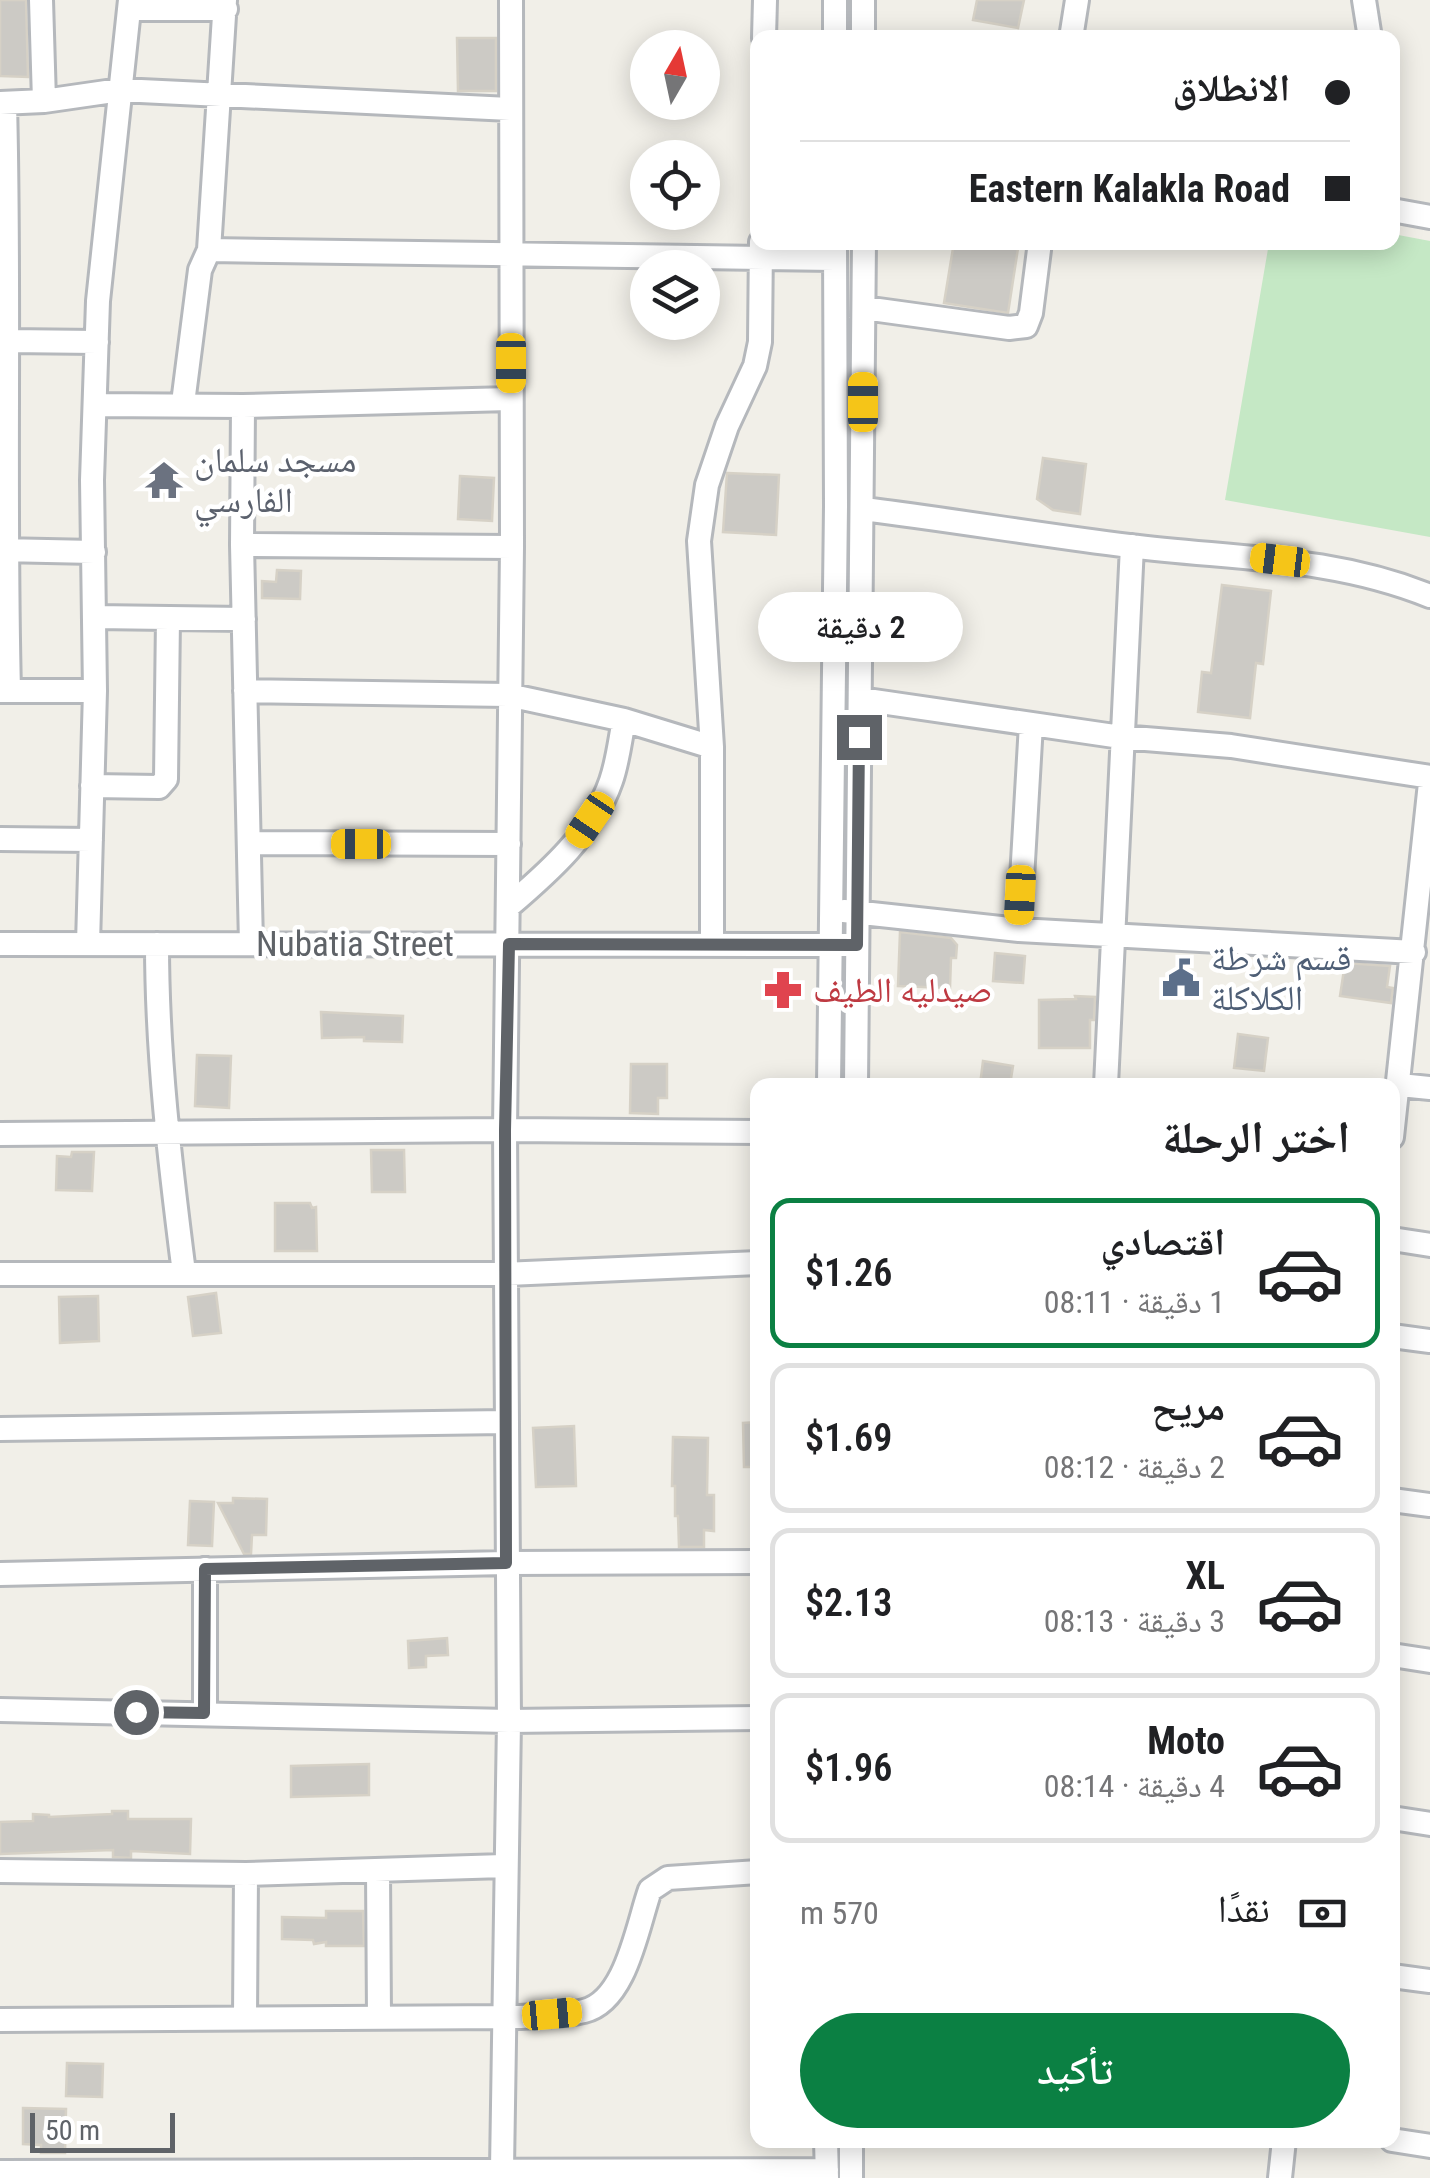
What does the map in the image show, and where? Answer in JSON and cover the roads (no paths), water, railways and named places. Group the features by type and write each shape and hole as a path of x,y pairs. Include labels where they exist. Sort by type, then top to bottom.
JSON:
{"street":[{"path":"40,0 44,101"},
{"path":"502,2169 508,1721 505,1130 512,547 511,0"},
{"path":"764,0 764,30"},
{"path":"835,0 835,30"},
{"path":"1072,30 1077,0"},
{"path":"1364,0 1369,30"},
{"path":"863,30 864,1"},
{"path":"88,944 95,691 98,302 130,4 226,5 209,250 200,270 183,403"},
{"path":"95,691 4,691 2,401 8,341 3,102 44,101 120,90 510,110"},
{"path":"1400,211 1430,216"},
{"path":"209,250 510,255 750,249"},
{"path":"712,944 712,747 699,541 707,485 727,426 755,366 760,342 761,250"},
{"path":"798,250 835,251 829,1078"},
{"path":"856,1078 864,250"},
{"path":"864,308 1009,328 1026,326 1039,250"},
{"path":"8,341 97,342"},
{"path":"95,404 242,406 511,399"},
{"path":"242,406 251,944"},
{"path":"863,509 1132,546 1310,563 1387,579 1430,596"},
{"path":"242,545 512,547"},
{"path":"1106,1078 1132,546"},
{"path":"3,550 94,552"},
{"path":"95,617 244,619"},
{"path":"92,786 158,787 166,780 168,618"},
{"path":"245,691 508,695 624,720 712,747"},
{"path":"860,699 1122,736 1230,746 1430,780 1423,926 1414,952 1400,1085 1430,1088"},
{"path":"510,906 551,870 602,803 612,778 624,720"},
{"path":"1019,930 1032,724"},
{"path":"0,839 90,840"},
{"path":"250,843 509,844"},
{"path":"829,910 1019,930 1414,952"},
{"name":"Nubatia Street","path":"0,944 857,945"},
{"path":"157,944 166,1133 184,1273"},
{"path":"0,1134 750,1132"},
{"path":"1400,1240 1430,1245"},
{"path":"0,1274 505,1274 750,1263"},
{"path":"1400,1337 1430,1342"},
{"path":"0,1429 505,1422"},
{"path":"1400,1501 1430,1505"},
{"path":"0,1574 750,1562"},
{"path":"204,1713 205,1569"},
{"path":"1400,1657 1430,1661"},
{"path":"0,1710 508,1721 750,1718"},
{"path":"1400,1819 1430,1824"},
{"path":"0,1870 246,1874 504,1866"},
{"path":"378,1871 379,2018"},
{"path":"0,2020 502,2017 583,2012 603,2004 617,1988 650,1890 657,1884 668,1878 750,1873"},
{"path":"245,2018 246,1874"},
{"path":"1400,1977 1430,1980"},
{"path":"1400,2141 1430,2146"},
{"path":"0,2172 502,2169 534,2173 827,2174 826,2148"},
{"path":"850,2148 850,2178"},
{"path":"1280,2178 1283,2148"}],"place":[{"name":"مسجد سلمان الفارسي","path":"164,480"},
{"name":"قسم شرطة الكلاكلة","path":"1181,978"},
{"name":"صيدليه الطيف","path":"783,990"}]}
